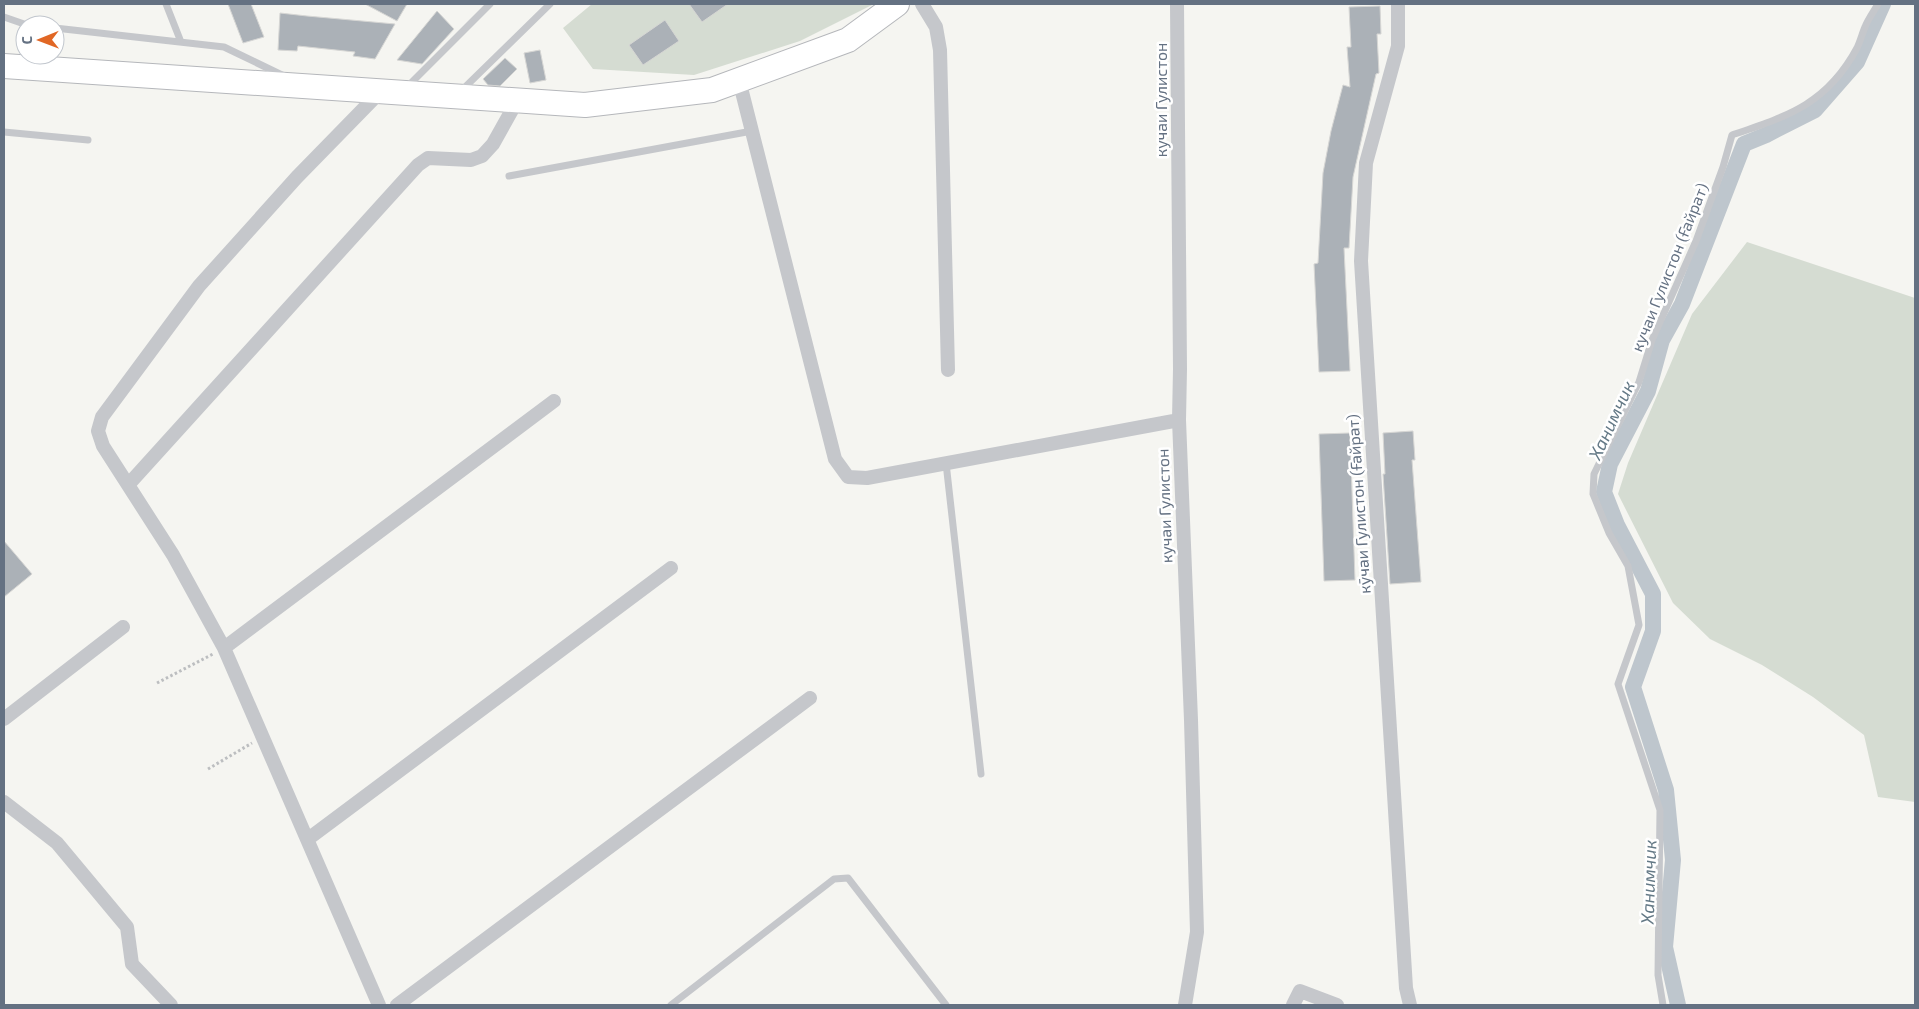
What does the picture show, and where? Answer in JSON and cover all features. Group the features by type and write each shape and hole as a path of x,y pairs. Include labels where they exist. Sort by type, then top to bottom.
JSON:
{"highway":[{"path":"4,66 585,105 712,90 848,40 897,4"}],"street":[{"path":"922,4 936,27 940,50 948,370"},
{"name":"кучаи Гулистон","path":"1177,4 1180,369 1178,420 1192,720 1197,932 1185,1005"},
{"name":"кӯчаи Гулистон (Ғайрат)","path":"1398,4 1398,46 1366,162 1361,261 1406,988 1410,1005"},
{"path":"740,80 834,459 848,477 868,478 1178,420"},
{"path":"379,1005 224,648 173,554 103,446 98,431 102,416 199,286 297,177 390,93"},
{"path":"128,485 418,164 428,158 471,160 482,156 493,144 517,101"},
{"path":"224,648 554,401"},
{"path":"308,839 671,568"},
{"path":"4,720 123,627"},
{"path":"397,1005 810,698"},
{"path":"4,802 57,843 127,927 132,964 171,1005"},
{"path":"1293,1005 1300,991 1336,1005"}],"lane":[{"path":"166,4 181,42"},
{"path":"390,93 490,4"},
{"path":"455,97 550,4"},
{"name":"кучаи Гулистон (Ғайрат)","path":"1663,1005 1658,975 1660,810 1618,684 1639,625 1628,566 1609,533 1593,494 1594,474 1639,382 1652,340 1696,241 1723,167 1732,135 1799,110 1824,94 1857,48 1866,25 1878,4"},
{"path":"65,29 224,47 307,87"},
{"path":"508,176 752,131"},
{"path":"4,132 88,140"},
{"path":"946,463 981,774"},
{"path":"672,1005 834,879 842,877 848,878 946,1005"}],"path":[{"path":"157,683 224,648"},
{"path":"208,769 264,737"}],"shaded area":[{"path":"592,4 874,4 800,41 694,75 593,69 563,28"},
{"path":"1747,242 1915,298 1915,802 1878,797 1864,735 1813,697 1762,665 1710,639 1673,603 1618,494 1628,463 1692,314"}],"building":[{"path":"228,4 251,4 264,37 243,43"},
{"path":"365,4 407,4 397,21"},
{"path":"689,4 728,4 702,22"},
{"path":"1380,6 1381,34 1377,34 1379,73 1376,74 1353,177 1349,248 1344,248 1350,371 1319,372 1314,264 1318,263 1323,173 1331,131 1343,85 1350,87 1347,47 1351,47 1349,7"},
{"path":"437,11 454,29 422,64 397,60"},
{"path":"280,13 395,24 375,59 353,56 355,52 298,46 297,51 278,50"},
{"path":"665,20 679,41 643,65 629,45"},
{"path":"540,50 546,80 530,83 524,53"},
{"path":"505,58 517,69 500,86 488,85 483,79"},
{"path":"1413,431 1415,460 1412,460 1421,582 1390,584 1383,474 1385,474 1383,433"},
{"path":"1350,433 1355,580 1324,581 1319,434"},
{"path":"4,541 32,574 4,597"}],"waterway":[{"name":"Ханимчик","path":"1678,1005 1665,947 1673,860 1666,790 1633,687 1653,631 1653,594 1617,525 1604,492 1610,464 1648,391 1662,340 1682,304 1744,144 1815,110 1857,62 1883,4"}]}
